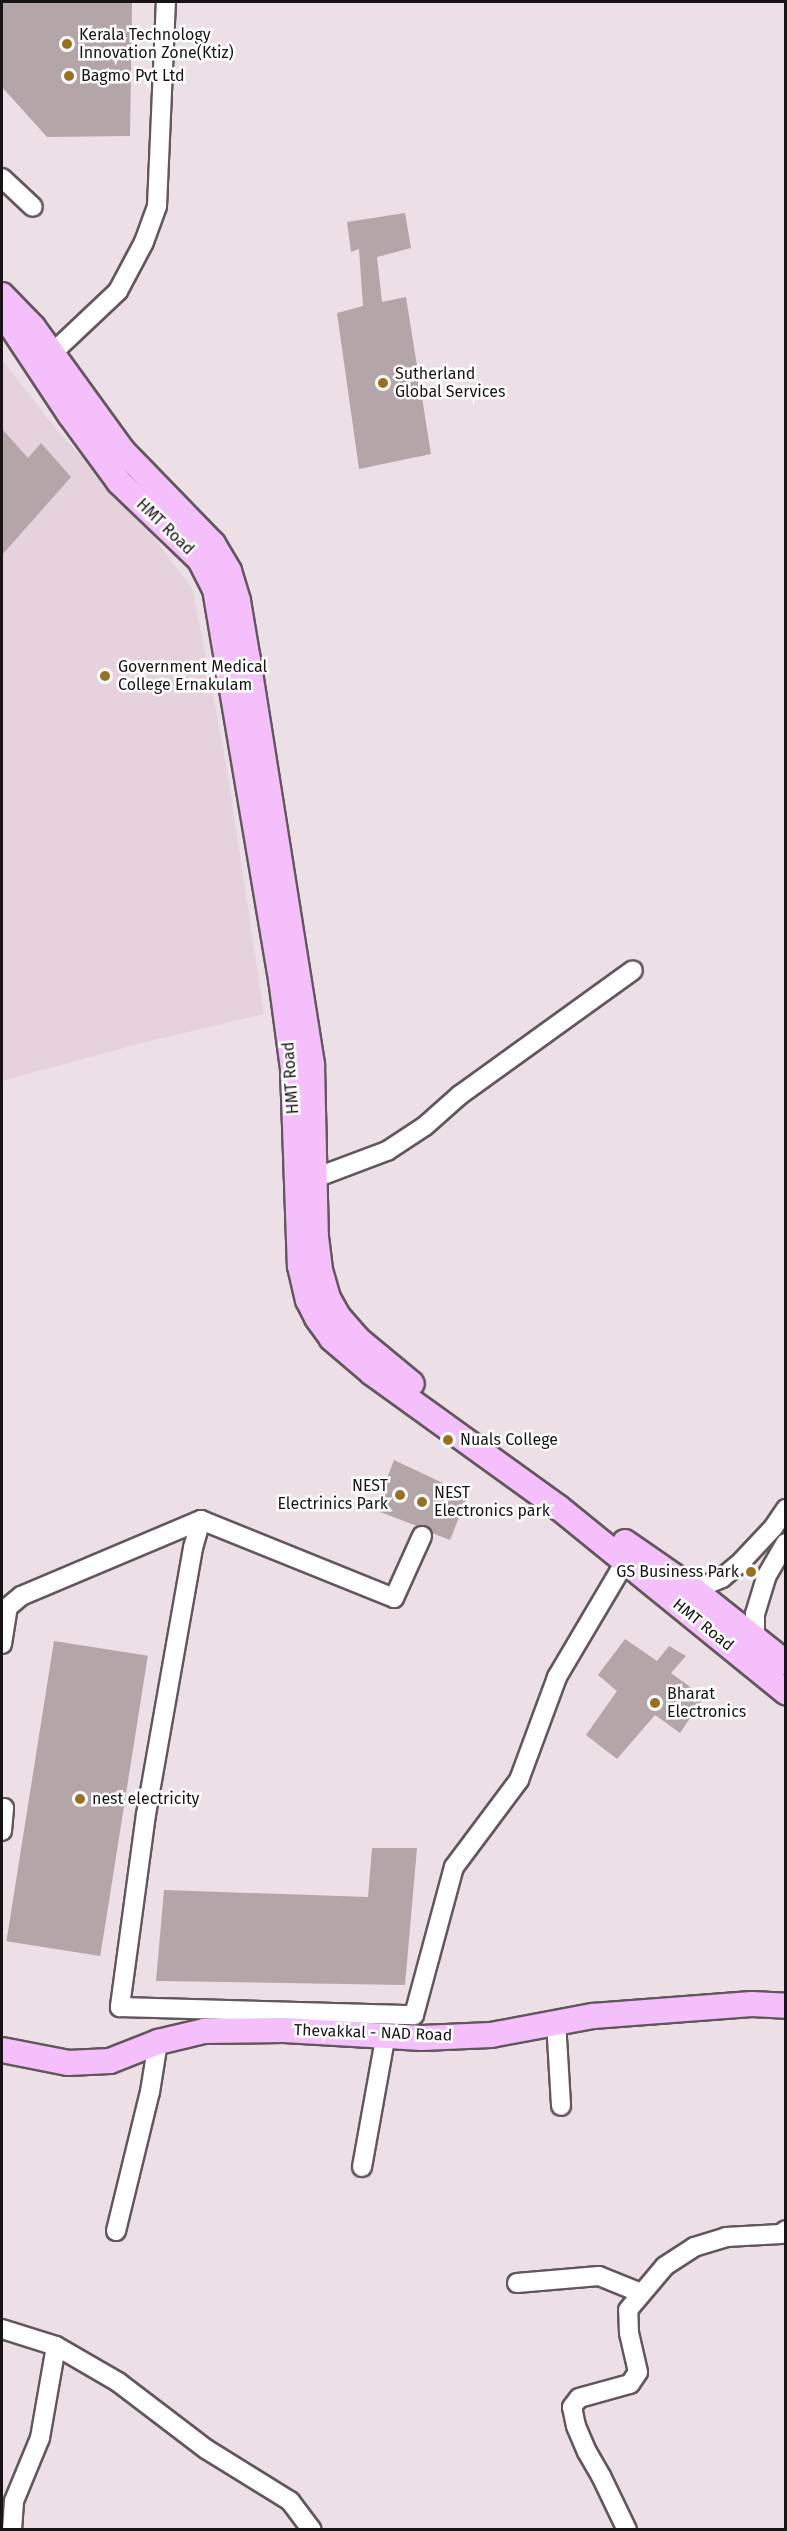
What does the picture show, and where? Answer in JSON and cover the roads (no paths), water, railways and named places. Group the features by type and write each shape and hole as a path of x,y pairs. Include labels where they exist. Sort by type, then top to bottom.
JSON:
{"main road":[{"name":"HMT Road","path":"2,295 33,327 70,415 113,474 200,560 215,589 281,979 292,1069 300,1266 308,1300 331,1322 372,1373 558,1507 786,1692"},
{"name":"HMT Road","path":"2,317 46,360 122,450 213,544 229,571 238,601 248,660 312,1065 320,1270 328,1298 331,1322 360,1341 411,1383 598,1520 627,1544 694,1590 786,1663"},
{"name":"Thevakkal - NAD Road","path":"2,2050 68,2063 110,2061 158,2042 204,2031 284,2030 386,2034 422,2038 490,2035 593,2016 741,2005 786,2006"}],"street":[{"path":"46,360 118,291 144,242 157,206 166,2"},
{"path":"2,178 33,207"},
{"path":"315,1178 387,1151 406,1139 425,1126 460,1095 633,970"},
{"path":"694,1590 722,1578 742,1561 773,1528 786,1509"},
{"path":"201,1520 193,1548 146,1814 120,2007 414,2015 454,1867 519,1780 557,1677 626,1562"},
{"path":"2,1644 8,1607 21,1596 201,1520 394,1598 422,1536"},
{"path":"755,1639 756,1614 765,1577 786,1543"},
{"path":"2,1808 4,1808 2,1831"},
{"path":"556,2021 561,2106"},
{"path":"362,2167 386,2034"},
{"path":"116,2231 150,2092 158,2042"},
{"path":"627,2529 602,2476 587,2452 576,2426 572,2407 579,2398 630,2384 638,2372 629,2333 628,2310 665,2266 694,2247 726,2237 781,2234 786,2230"},
{"path":"517,2283 599,2276 641,2293"},
{"path":"2,2329 56,2346 118,2382 206,2448 290,2501 312,2529"},
{"path":"12,2529 14,2501 40,2438 56,2346"}],"place":[{"name":"Kerala Technology Innovation Zone(Ktiz)","path":"67,44"},
{"name":"Bagmo Pvt Ltd","path":"69,76"},
{"name":"Sutherland Global Services","path":"383,383"},
{"name":"Government Medical College Ernakulam","path":"105,676"},
{"name":"Nuals College","path":"448,1440"},
{"name":"NEST Electrinics Park","path":"400,1495"},
{"name":"NEST Electronics park","path":"422,1502"},
{"name":"GS Business Park","path":"751,1572"},
{"name":"Bharat Electronics","path":"655,1703"},
{"name":"nest electricity","path":"80,1799"}]}
